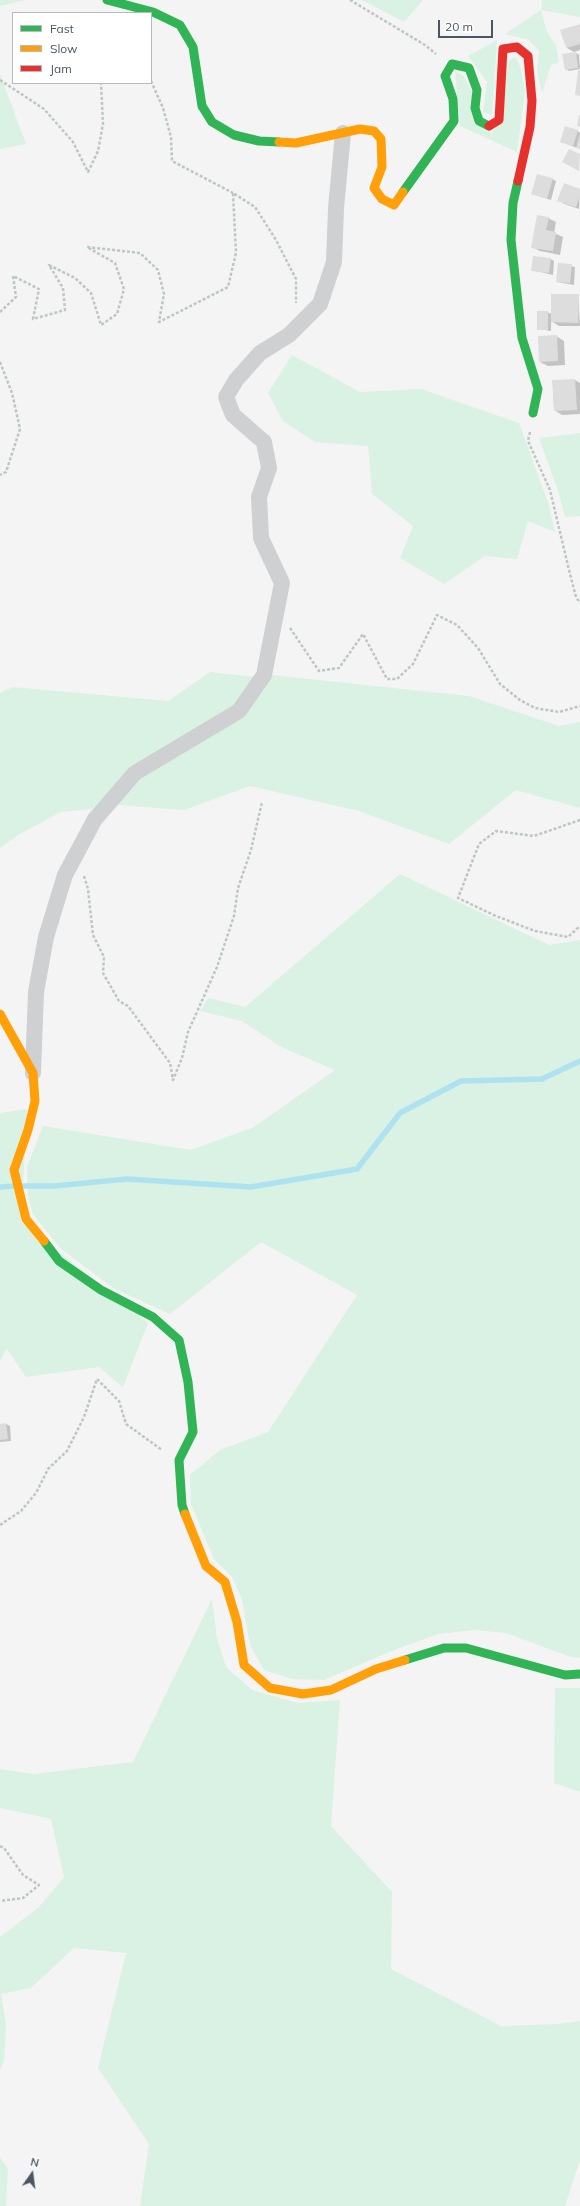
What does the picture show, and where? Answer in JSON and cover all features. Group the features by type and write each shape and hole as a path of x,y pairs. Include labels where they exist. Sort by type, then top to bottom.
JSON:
{"street":[{"path":"107,0 153,12 180,25 193,47 202,106 212,122 234,135 259,141 296,143 360,129 374,131 381,139 382,167 374,188 382,199 394,205 408,189 454,121 453,100 445,76 452,64 469,68 477,90 476,108 479,121 488,127 499,120 503,49 517,47 528,56 532,101 530,127 513,203 510,240 522,338 538,389 533,413"},
{"path":"342,133 336,208 334,262 320,304 289,335 260,353 236,380 226,397 234,415 264,442 269,468 259,497 261,538 282,583 264,675 239,711 134,773 95,819 65,875 46,937 36,992 33,1073 36,1101 14,1170 26,1219 59,1261 101,1290 153,1317 179,1340 188,1382 193,1432 179,1460 182,1505 206,1566 225,1582 237,1622 244,1665 270,1688 303,1694 331,1690 376,1669 444,1648 466,1648 565,1675 580,1674"},
{"path":"0,1014 33,1073"}],"path":[{"path":"350,0 425,45 442,60 445,76"},
{"path":"0,80 49,114 73,142 88,172 98,151 103,124 101,84"},
{"path":"152,83 163,108 169,130 172,161 255,206 276,240 296,279 294,309"},
{"path":"0,312 16,297 13,276 39,289 33,319 65,310 63,288 49,265 75,278 92,293 101,325 112,318 117,314 124,290 115,263 87,247 140,253 158,270 164,294 159,322 228,287 236,253 233,193"},
{"path":"0,362 12,393 20,429 6,472 0,475"},
{"path":"533,413 528,441 550,490 576,597 580,603"},
{"path":"276,613 295,632 319,671 339,668 362,634 387,678 397,679 413,664 437,615 457,625 478,648 500,684 520,700 535,708 559,712 580,706"},
{"path":"78,852 88,889 93,935 104,957 104,972 119,1001 128,1006 170,1063 173,1080 182,1058 188,1032 217,967 234,916 238,888 251,850 262,802"},
{"path":"580,820 534,836 496,831 479,844 458,898 535,932 568,937 580,926"},
{"path":"0,1525 21,1511 36,1493 48,1469 68,1451 84,1417 96,1379 119,1401 126,1424 162,1451 166,1445"},
{"path":"0,1846 4,1848 23,1876 39,1886 23,1898 0,1901"}],"green space":[{"path":"0,0 25,0 0,6"},
{"path":"362,0 423,0 404,22"},
{"path":"542,0 580,0 580,17 541,10"},
{"path":"541,10 547,32 556,45 559,62 551,65 542,93 537,71 539,51 529,40 505,34"},
{"path":"497,40 492,115 483,112 487,82 468,56"},
{"path":"516,57 521,69 525,91 517,152 460,126 455,71 464,76 492,135 509,60"},
{"path":"0,74 26,144 0,149"},
{"path":"292,355 360,392 421,389 519,423 549,505 555,532 528,521 517,559 485,556 444,584 400,558 413,526 372,494 368,446 315,442 283,421 268,393"},
{"path":"580,433 580,516 565,517 559,494 539,438"},
{"path":"210,672 256,677 235,709 108,793 92,809 61,812 18,835 0,848 0,693 13,687 168,701"},
{"path":"271,675 469,696 559,726 580,722 580,808 516,790 449,844 359,811 250,786 184,810 117,805 142,778 241,718"},
{"path":"400,874 549,945 580,940 580,1658 571,1657 506,1633 474,1630 438,1634 394,1650 324,1680 292,1679 264,1670 250,1645 242,1599 232,1577 214,1559 191,1504 190,1475 220,1450 268,1432 357,1295 261,1242 170,1314 113,1288 60,1248 33,1214 28,1197 27,1167 43,1126 191,1150 254,1127 335,1070 281,1047 242,1021 200,1011 208,998 245,1007"},
{"path":"27,1109 21,1222 148,1323 123,1387 99,1367 26,1377 7,1349 0,1361 0,1113"},
{"path":"212,1599 217,1639 226,1667 252,1690 298,1703 340,1700 331,1826 392,1892 391,1969 501,2026 558,2024 580,2021 580,2160 565,2206 140,2206 149,2144 98,2068 126,1953 74,1948 31,1988 1,1994 6,2025 4,2060 0,2070 0,1937 39,1907 64,1877 51,1819 0,1808 0,1769 33,1774 133,1762"},
{"path":"555,1688 580,1688 580,1792 554,1783"},
{"path":"0,2158 8,2168 6,2206 0,2206"}],"building":[{"path":"580,24 580,44 566,48 560,30"},
{"path":"576,52 578,68 565,70 562,54"},
{"path":"578,70 580,70 580,96 575,95"},
{"path":"580,115 580,127 577,126"},
{"path":"565,126 578,130 573,146 560,142"},
{"path":"580,134 580,149 576,148"},
{"path":"569,149 580,154 579,171 562,162"},
{"path":"537,174 553,178 547,199 531,194"},
{"path":"564,183 580,189 580,196 576,207 557,201"},
{"path":"537,215 549,217 546,230 556,232 553,251 531,248"},
{"path":"533,256 551,258 549,273 531,271"},
{"path":"558,263 572,264 570,283 556,282"},
{"path":"551,294 579,294 578,323 551,322"},
{"path":"537,311 548,311 548,330 537,330"},
{"path":"557,335 558,361 539,362 538,336"},
{"path":"575,379 577,410 554,411 552,380"},
{"path":"6,1423 8,1439 0,1440 0,1424"}],"waterway":[{"path":"22,1186 54,1186 127,1179 251,1187 357,1169 400,1113 461,1081 542,1079 580,1061"},
{"path":"0,1187 14,1186"}],"traffic: fast":[{"path":"107,0 153,12 180,25 193,47 202,106 212,122 234,135 259,141 279,142"},
{"path":"403,192 454,121 453,99 445,76 452,64 469,68 477,90 475,108 479,121 489,126"},
{"path":"518,181 513,203 511,240 522,338 538,389 533,413"},
{"path":"44,1241 59,1261 101,1290 153,1317 179,1340 188,1382 193,1432 179,1460 182,1505 185,1514"},
{"path":"405,1660 444,1648 466,1648 565,1675 580,1674"}],"traffic: slow":[{"path":"279,142 296,143 360,129 374,131 381,139 382,167 374,188 382,199 394,205 403,192"},
{"path":"0,1014 33,1073 35,1101 28,1130 14,1170 26,1219 44,1241"},
{"path":"185,1514 206,1566 225,1582 237,1622 244,1665 270,1688 303,1694 331,1690 376,1669 405,1660"}],"traffic: jam":[{"path":"489,126 499,120 503,49 517,47 528,56 532,101 530,127 518,181"}]}
